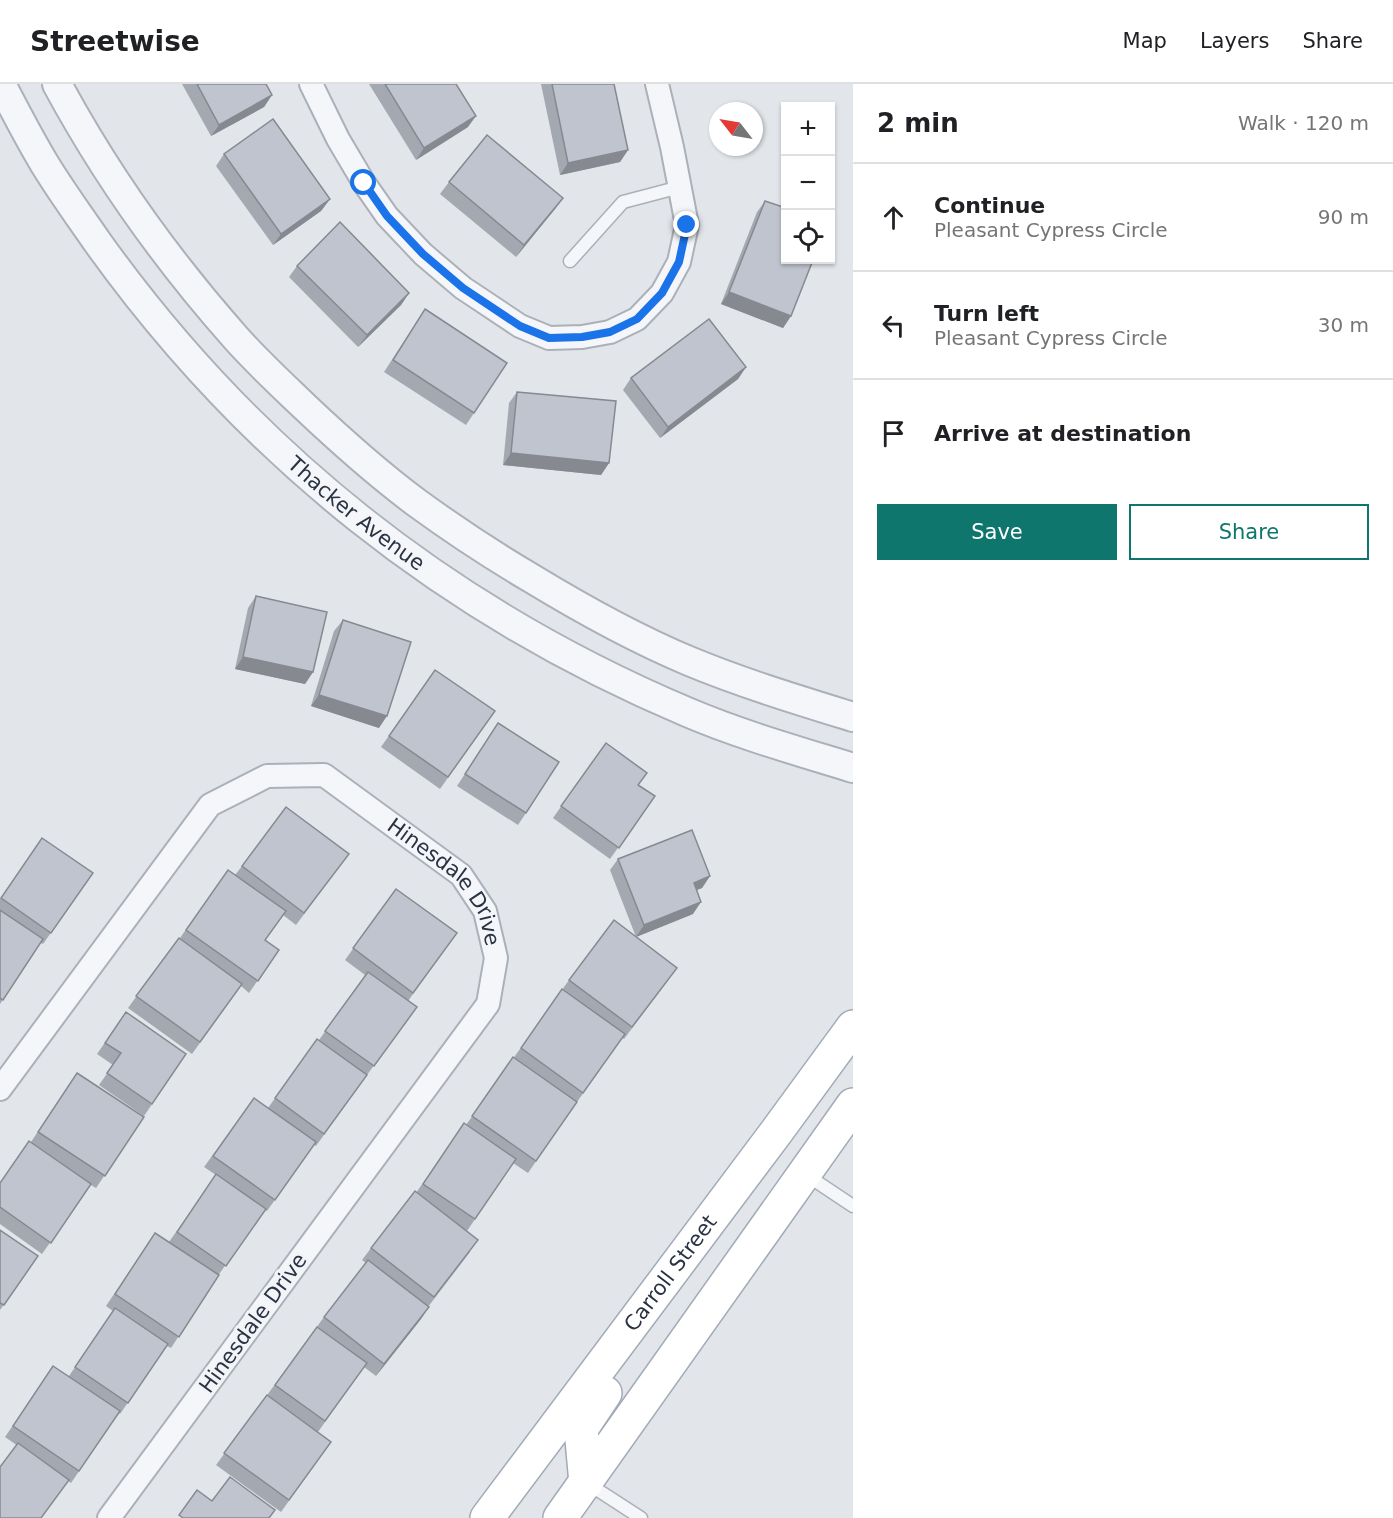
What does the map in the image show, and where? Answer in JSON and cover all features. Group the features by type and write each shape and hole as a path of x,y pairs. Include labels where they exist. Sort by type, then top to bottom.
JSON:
{"main road":[{"name":"Carroll Street","path":"487,1518 853,1027"},
{"path":"560,1518 853,1105"},
{"path":"586,1483 581,1429 770,1168 777,1131"}],"street":[{"name":"Thacker Avenue","path":"1,84 44,163 111,260 154,317 212,383 282,453 368,526 461,592 537,639 603,673 688,713 768,742 853,768"},
{"path":"57,84 80,127 118,187 159,244 235,337 335,435 415,501 488,552 568,601 624,630 689,661 725,675 853,717"},
{"path":"311,84 338,139 387,216 423,254 463,288 520,326 549,338 582,337 610,332 637,319 662,293 679,262 687,225 657,84"},
{"name":"Hinesdale Drive","path":"0,1089 210,805 267,776 324,775 461,875 485,910 496,958 488,1004 109,1518"}],"lane":[{"path":"570,261 623,202 680,187"},
{"path":"805,1174 853,1206"},
{"path":"586,1483 641,1518"}],"building":[{"path":"197,84 266,84 272,95 219,125"},
{"path":"385,84 456,84 476,116 424,148"},
{"path":"552,84 614,84 628,150 568,163"},
{"path":"273,119 330,199 281,234 224,154"},
{"path":"487,135 563,198 524,245 449,182"},
{"path":"765,201 781,206 781,264 811,264 791,316 729,292"},
{"path":"340,222 409,293 367,335 297,266"},
{"path":"425,309 507,363 474,413 393,360"},
{"path":"709,319 746,367 668,427 631,378"},
{"path":"517,392 616,401 609,463 511,453"},
{"path":"256,596 327,612 313,672 243,657"},
{"path":"343,620 411,642 387,716 319,695"},
{"path":"435,670 495,711 448,777 389,736"},
{"path":"498,723 559,762 526,813 465,774"},
{"path":"606,743 647,773 638,785 655,796 619,848 561,806"},
{"path":"286,807 349,854 304,913 242,866"},
{"path":"692,830 710,876 694,883 701,902 644,925 618,859"},
{"path":"42,838 93,873 51,933 1,898"},
{"path":"228,870 286,911 265,940 279,950 258,981 186,930"},
{"path":"396,889 457,933 413,993 353,948"},
{"path":"0,910 43,939 3,1000 0,998"},
{"path":"614,920 677,968 632,1027 569,980"},
{"path":"179,938 242,984 200,1042 136,996"},
{"path":"368,972 417,1007 374,1066 325,1031"},
{"path":"562,989 625,1034 583,1093 521,1048"},
{"path":"126,1012 186,1054 152,1104 107,1073 121,1053 105,1043"},
{"path":"317,1039 367,1075 324,1134 275,1098"},
{"path":"513,1057 577,1102 536,1161 472,1116"},
{"path":"77,1073 144,1117 105,1176 38,1132"},
{"path":"254,1098 316,1142 275,1200 213,1156"},
{"path":"464,1123 516,1159 475,1219 423,1184"},
{"path":"29,1141 91,1184 51,1243 0,1207 0,1183"},
{"path":"216,1174 266,1209 226,1266 177,1232"},
{"path":"415,1191 478,1240 434,1297 371,1248"},
{"path":"0,1230 38,1256 4,1305 0,1303"},
{"path":"155,1233 219,1275 179,1337 115,1294"},
{"path":"368,1260 429,1307 384,1364 324,1317"},
{"path":"115,1308 168,1344 128,1403 75,1367"},
{"path":"317,1327 367,1363 325,1421 275,1385"},
{"path":"53,1366 120,1411 79,1471 13,1426"},
{"path":"267,1395 331,1442 289,1500 224,1453"},
{"path":"18,1443 69,1480 41,1518 0,1518 0,1467"},
{"path":"230,1477 275,1510 269,1518 183,1518 179,1515 197,1490 212,1501"}],"route":[{"path":"364,183 387,216 423,254 463,288 520,326 549,338 582,337 610,332 637,319 662,293 679,262 687,225"}]}
